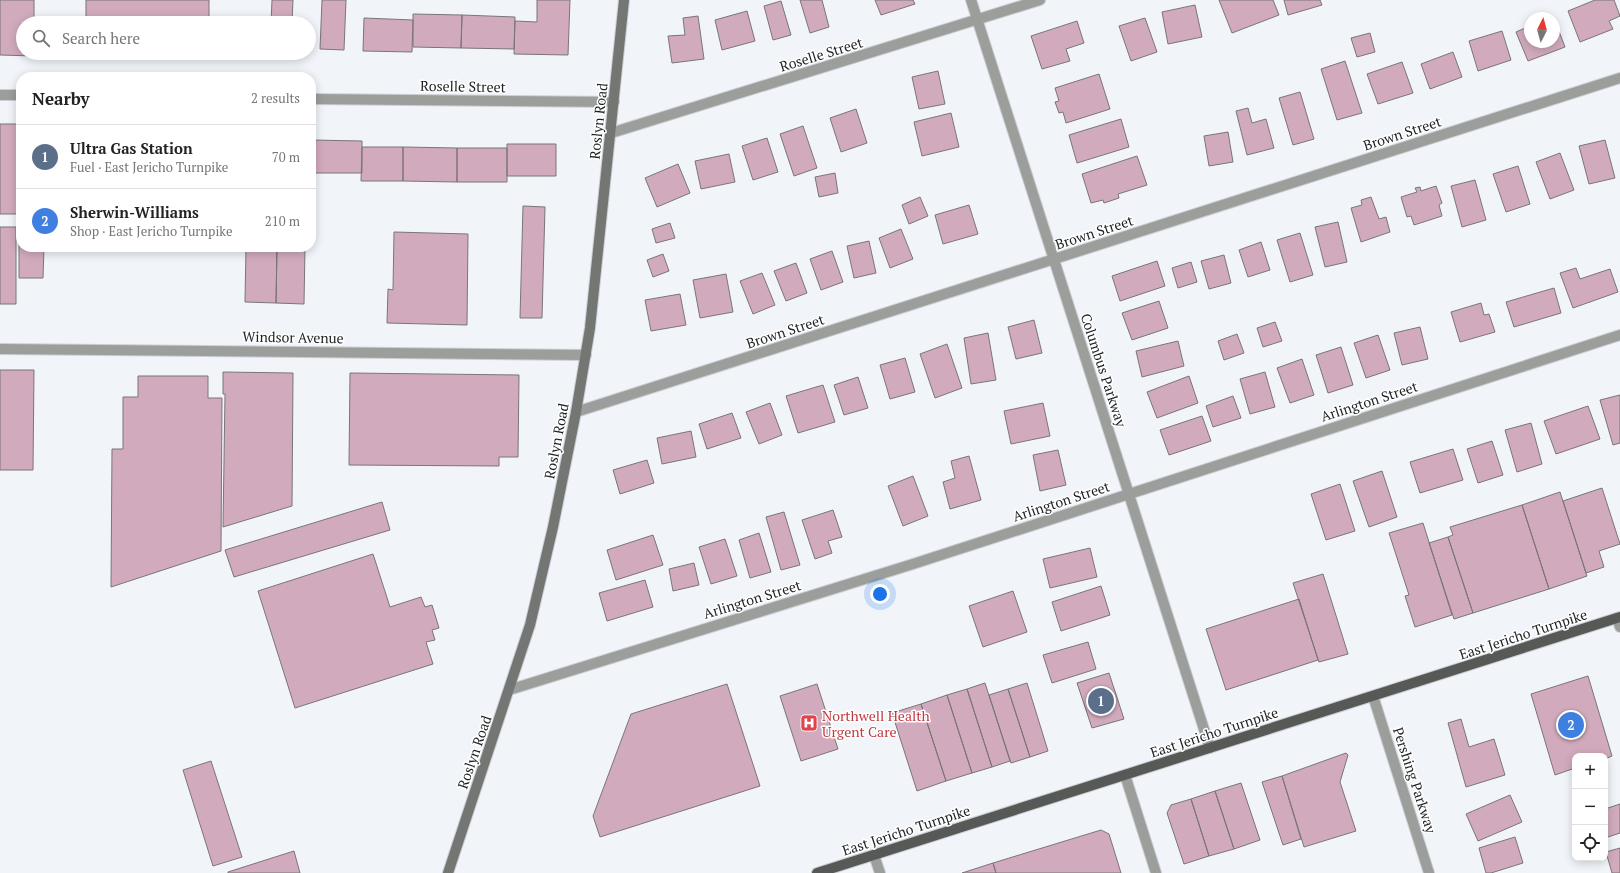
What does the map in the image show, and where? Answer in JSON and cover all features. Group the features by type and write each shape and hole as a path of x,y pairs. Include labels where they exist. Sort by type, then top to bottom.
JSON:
{"main road":[{"name":"Roslyn Road","path":"448,873 530,625 541,584 576,412 586,355 611,133 624,0"},
{"name":"East Jericho Turnpike","path":"817,873 1373,696 1619,621"}],"street":[{"name":"Columbus Parkway","path":"971,0 1210,748"},
{"name":"Roselle Street","path":"611,133 1040,0"},
{"name":"Brown Street","path":"576,412 1620,78"},
{"path":"0,95 16,95"},
{"name":"Roselle Street","path":"316,99 614,102"},
{"name":"Arlington Street","path":"509,690 914,564 1620,335"},
{"name":"Windsor Avenue","path":"0,349 586,355"},
{"name":"Pershing Parkway","path":"1373,696 1430,873"},
{"path":"1124,775 1156,873"},
{"path":"874,855 880,873"}],"building":[{"path":"0,0 34,0 34,16 16,16 16,55 0,55"},
{"path":"86,0 209,0 209,16 86,16"},
{"path":"272,0 293,0 292,16 271,16"},
{"path":"322,0 346,0 344,50 320,49"},
{"path":"537,0 570,0 568,55 514,54 515,21 537,22"},
{"path":"800,0 822,0 829,27 810,33"},
{"path":"875,0 913,0 915,4 881,15"},
{"path":"1219,0 1273,0 1279,15 1232,33"},
{"path":"1284,0 1320,0 1322,5 1288,15"},
{"path":"1595,0 1614,0 1620,16 1609,21 1613,29 1580,42 1568,11"},
{"path":"781,1 791,35 773,40 764,6"},
{"path":"1195,5 1202,37 1168,44 1162,12"},
{"path":"747,11 755,41 722,50 715,20"},
{"path":"413,14 462,15 461,48 413,47"},
{"path":"462,15 515,17 514,49 461,48"},
{"path":"698,16 704,59 672,63 668,36 685,35 683,18"},
{"path":"364,18 413,20 412,52 363,51"},
{"path":"1145,18 1157,52 1131,61 1119,26"},
{"path":"1077,21 1084,43 1066,49 1070,61 1042,69 1031,36"},
{"path":"1524,29 1524,48 1560,48 1560,34 1565,47 1528,61 1516,32"},
{"path":"1502,31 1511,60 1478,71 1469,41"},
{"path":"1370,33 1375,52 1357,57 1351,38"},
{"path":"1453,52 1462,77 1430,89 1421,64"},
{"path":"1345,61 1362,113 1337,120 1321,69"},
{"path":"1402,62 1413,93 1378,104 1367,74"},
{"path":"938,71 945,104 919,109 912,77"},
{"path":"1099,74 1110,109 1066,123 1063,112 1059,113 1055,102 1059,101 1055,88"},
{"path":"1300,92 1314,139 1293,145 1279,98"},
{"path":"1248,108 1252,123 1266,119 1274,148 1247,155 1236,111"},
{"path":"856,109 867,143 841,152 830,118"},
{"path":"951,113 959,147 922,156 914,122"},
{"path":"1121,119 1129,147 1077,163 1069,135"},
{"path":"0,124 16,124 16,214 0,214"},
{"path":"803,126 817,168 794,176 780,134"},
{"path":"1228,132 1233,162 1209,166 1204,136"},
{"path":"767,138 778,172 753,180 742,146"},
{"path":"316,140 362,141 362,173 316,173"},
{"path":"1605,140 1615,178 1589,184 1579,146"},
{"path":"507,144 556,144 556,176 507,176"},
{"path":"362,147 403,147 403,181 361,181"},
{"path":"403,147 457,148 457,182 403,181"},
{"path":"457,148 507,148 507,182 457,182"},
{"path":"1560,153 1574,190 1550,199 1536,162"},
{"path":"729,154 735,182 701,189 695,161"},
{"path":"1137,156 1147,185 1118,194 1119,198 1104,203 1103,200 1091,203 1082,174"},
{"path":"678,164 690,193 657,207 645,178"},
{"path":"1518,166 1530,204 1506,212 1493,174"},
{"path":"835,173 838,193 819,197 815,177"},
{"path":"1475,180 1486,220 1462,227 1451,186"},
{"path":"1436,186 1442,203 1439,205 1442,216 1414,225 1411,216 1407,217 1401,197 1417,192 1415,188 1420,187 1421,191"},
{"path":"920,197 928,216 909,224 902,205"},
{"path":"1371,197 1379,219 1386,217 1390,232 1361,242 1351,208 1362,205 1361,200"},
{"path":"969,205 978,234 943,244 935,215"},
{"path":"523,206 545,207 542,318 520,318"},
{"path":"1338,222 1347,262 1325,267 1315,227"},
{"path":"670,223 675,238 656,243 652,229"},
{"path":"0,227 16,227 16,304 0,304"},
{"path":"901,229 913,259 890,268 879,238"},
{"path":"394,232 468,234 467,325 387,323 388,289 393,290"},
{"path":"1300,233 1313,275 1290,282 1277,240"},
{"path":"869,241 876,273 854,278 847,246"},
{"path":"1261,242 1270,270 1248,277 1239,250"},
{"path":"832,251 843,282 821,290 810,259"},
{"path":"19,252 44,252 43,278 19,278"},
{"path":"246,252 277,252 276,303 245,302"},
{"path":"277,252 305,252 304,304 276,303"},
{"path":"663,254 669,271 653,277 647,260"},
{"path":"1224,255 1231,283 1209,289 1201,261"},
{"path":"1157,261 1165,286 1120,301 1112,276"},
{"path":"1191,262 1197,282 1178,288 1172,268"},
{"path":"796,263 807,293 786,301 774,271"},
{"path":"1576,268 1580,279 1610,269 1618,292 1573,308 1560,273"},
{"path":"762,273 775,305 753,314 740,281"},
{"path":"726,274 733,312 700,318 693,280"},
{"path":"1554,288 1561,313 1514,327 1506,302"},
{"path":"680,294 686,325 651,331 645,300"},
{"path":"1159,301 1168,328 1132,340 1122,313"},
{"path":"1481,303 1484,315 1489,314 1495,332 1460,342 1451,312"},
{"path":"1034,320 1042,353 1016,359 1008,327"},
{"path":"1275,322 1282,341 1263,347 1257,328"},
{"path":"1420,327 1428,359 1402,365 1394,333"},
{"path":"988,333 996,380 971,384 964,338"},
{"path":"1237,334 1244,353 1224,360 1218,341"},
{"path":"1378,335 1390,370 1366,378 1354,343"},
{"path":"1178,341 1184,366 1142,377 1136,351"},
{"path":"947,344 962,388 935,398 920,354"},
{"path":"1341,347 1353,385 1328,393 1316,355"},
{"path":"905,358 915,392 890,399 880,365"},
{"path":"1302,359 1314,395 1290,403 1277,368"},
{"path":"0,370 34,370 33,470 0,470"},
{"path":"223,372 293,373 292,506 223,527 225,394 223,394"},
{"path":"1265,372 1275,407 1250,414 1240,379"},
{"path":"350,373 519,375 518,457 499,457 499,466 349,465"},
{"path":"138,376 208,376 208,398 222,398 221,551 111,587 112,449 123,449 123,397 138,397"},
{"path":"1189,376 1198,403 1157,418 1147,392"},
{"path":"858,377 868,408 844,415 834,385"},
{"path":"823,385 835,422 798,433 786,396"},
{"path":"1620,395 1620,443 1613,445 1600,400"},
{"path":"1233,396 1241,418 1213,427 1206,406"},
{"path":"770,403 782,435 759,444 746,412"},
{"path":"1043,403 1050,436 1011,444 1004,411"},
{"path":"1588,406 1600,439 1556,454 1544,421"},
{"path":"732,413 741,438 707,449 699,424"},
{"path":"1202,416 1211,441 1169,455 1160,430"},
{"path":"1531,423 1542,464 1517,472 1505,430"},
{"path":"691,431 696,457 662,464 657,438"},
{"path":"1492,441 1503,475 1478,483 1467,449"},
{"path":"1453,449 1463,480 1420,493 1410,462"},
{"path":"1058,450 1066,485 1040,491 1033,455"},
{"path":"969,456 981,500 950,509 943,482 955,478 951,461"},
{"path":"647,460 654,483 620,494 613,470"},
{"path":"1382,471 1397,517 1369,527 1353,481"},
{"path":"913,476 928,516 903,526 888,486"},
{"path":"1340,484 1355,531 1326,540 1311,494"},
{"path":"1602,488 1620,544 1599,551 1604,567 1586,573 1563,501"},
{"path":"1560,492 1587,576 1549,589 1522,505"},
{"path":"382,502 390,530 234,577 225,550"},
{"path":"1522,505 1549,589 1473,613 1448,537 1453,535 1450,527"},
{"path":"833,510 842,537 828,541 832,553 815,559 802,520"},
{"path":"784,512 800,565 781,570 766,517"},
{"path":"1423,523 1452,615 1415,627 1405,596 1409,595 1389,533"},
{"path":"759,533 771,572 750,578 739,540"},
{"path":"653,535 663,565 616,580 607,550"},
{"path":"1448,537 1473,613 1454,619 1429,543"},
{"path":"725,539 737,576 711,584 699,547"},
{"path":"1090,548 1097,577 1050,588 1043,559"},
{"path":"373,554 390,607 421,597 425,607 432,605 439,628 432,630 435,640 426,642 433,664 295,708 258,591"},
{"path":"694,563 699,585 673,591 669,569"},
{"path":"1323,574 1348,654 1319,662 1293,583"},
{"path":"645,580 653,607 607,621 599,593"},
{"path":"1101,586 1110,615 1061,631 1052,602"},
{"path":"1013,591 1027,632 983,647 969,606"},
{"path":"1299,599 1318,660 1226,690 1206,629"},
{"path":"1088,642 1096,669 1052,683 1043,655"},
{"path":"1109,673 1124,719 1092,728 1077,683"},
{"path":"1588,676 1612,756 1608,758 1608,753 1572,753 1572,769 1555,775 1531,694"},
{"path":"985,683 1010,761 992,767 967,689"},
{"path":"1027,683 1048,751 1030,757 1008,689"},
{"path":"727,684 760,786 600,837 593,816 631,714"},
{"name":"Northwell Health Urgent Care","path":"817,684 838,749 801,761 780,696"},
{"path":"967,689 992,767 972,773 947,695"},
{"path":"1008,689 1030,757 1011,763 989,695"},
{"path":"947,695 972,773 946,781 921,704"},
{"path":"921,704 946,781 917,791 892,713"},
{"path":"1461,719 1469,747 1494,739 1505,775 1466,787 1448,723"},
{"path":"1346,753 1348,755 1340,782 1356,831 1304,847 1282,776"},
{"path":"211,761 242,857 213,866 183,770"},
{"path":"1282,776 1301,839 1283,845 1262,782"},
{"path":"1241,783 1260,840 1234,849 1215,791"},
{"path":"1215,791 1234,849 1209,856 1191,799"},
{"path":"1510,795 1522,822 1478,841 1466,814"},
{"path":"1191,799 1209,856 1184,864 1167,813 1171,805"},
{"path":"1620,804 1620,833 1608,837 1608,825 1608,808"},
{"path":"1101,830 1109,834 1121,873 996,873 993,863"},
{"path":"1515,837 1523,863 1491,873 1486,873 1479,848"},
{"path":"1620,848 1620,873 1612,873 1608,859 1608,851"},
{"path":"294,851 300,873 228,873 228,872"},
{"path":"993,863 996,873 962,873"}],"place":[{"name":"Ultra Gas Station","path":"1101,701"},
{"name":"Northwell Health Urgent Care","path":"809,723"},
{"name":"Sherwin-Williams","path":"1571,725"}]}
